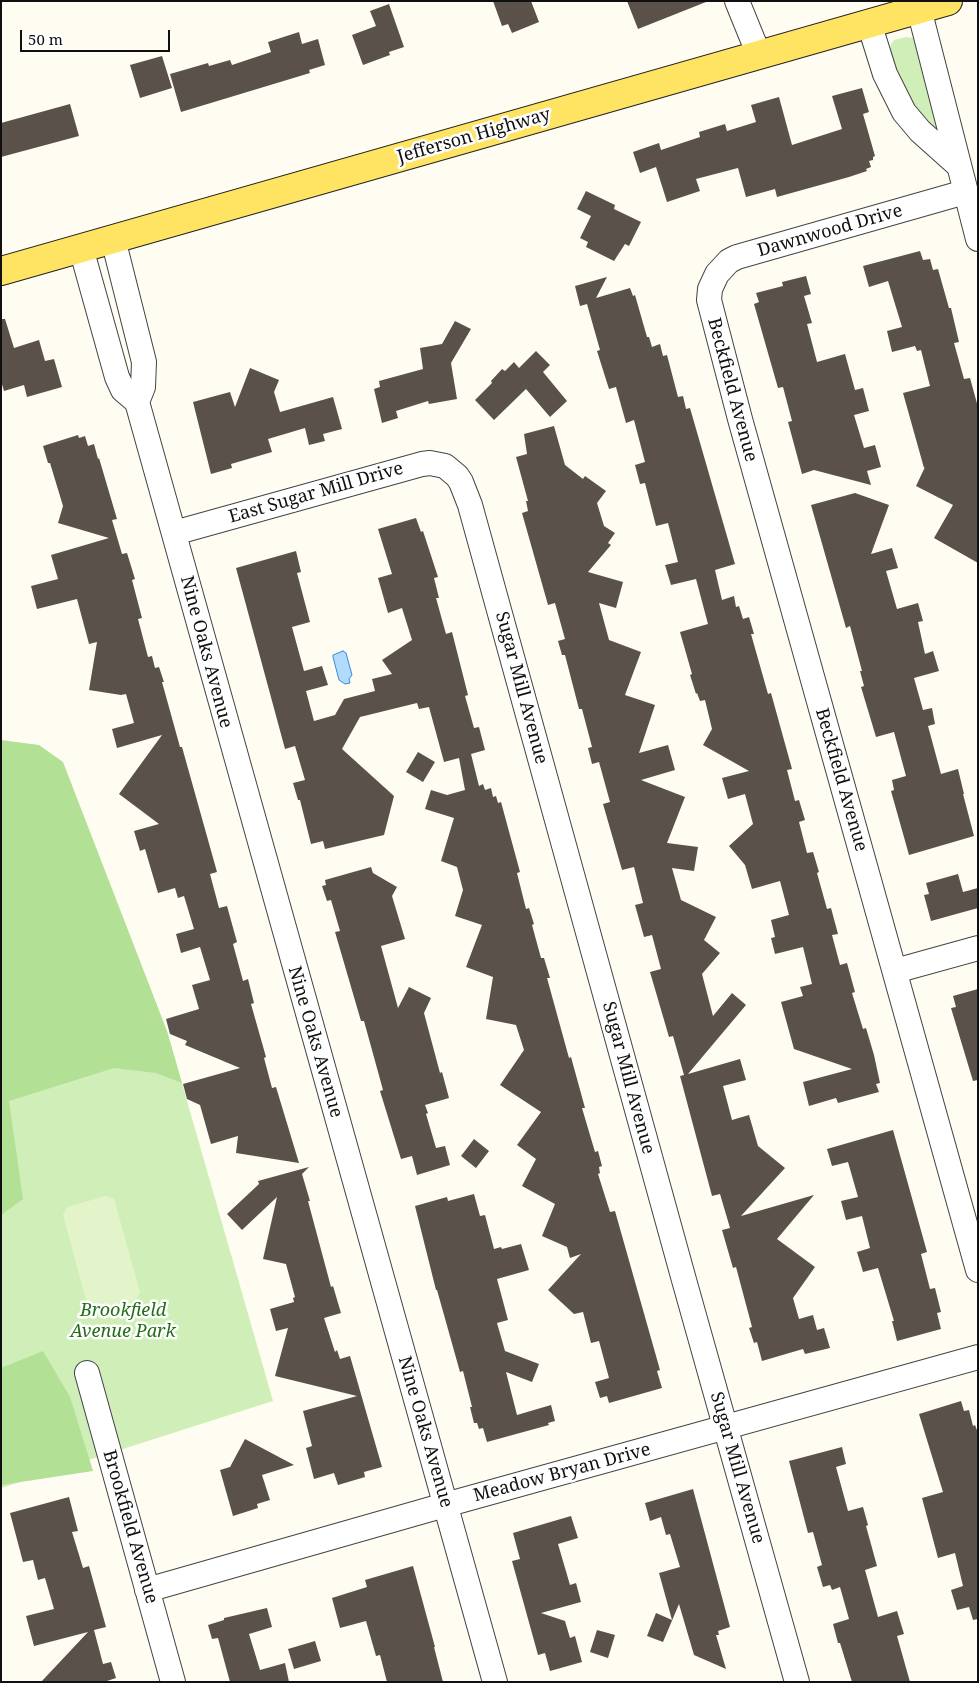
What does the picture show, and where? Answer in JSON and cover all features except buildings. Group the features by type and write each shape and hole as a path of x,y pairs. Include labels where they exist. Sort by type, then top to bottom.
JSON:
{"main road":[{"name":"Jefferson Highway","path":"1,271 948,1"}],"street":[{"path":"737,1 759,55"},
{"path":"919,9 978,239"},
{"path":"869,23 885,74 904,112 920,131 958,166"},
{"name":"Dawnwood Drive","path":"710,289 722,268 737,257 965,192"},
{"path":"113,239 144,362 143,387 136,402"},
{"name":"Nine Oaks Avenue","path":"81,248 117,377 123,390 136,402 174,533 495,1682"},
{"name":"Beckfield Avenue","path":"710,289 711,313 978,1270"},
{"name":"East Sugar Mill Drive","path":"174,533 422,464 445,466 457,476"},
{"name":"Sugar Mill Avenue","path":"457,476 470,505 797,1682"},
{"path":"895,971 978,948"},
{"name":"Meadow Bryan Drive","path":"147,1590 978,1357"},
{"name":"Brookfield Avenue","path":"87,1373 173,1682"}],"green space":[{"path":"906,37 913,38 916,43 939,128 935,130 917,111 906,92 890,53 891,44 894,40"},
{"path":"1,740 39,745 63,762 167,1031 182,1083 156,1073 114,1068 9,1101 23,1199 1,1215"},
{"name":"Brookfield Avenue Park","path":"167,1031 273,1401 1,1488 1,1084"},
{"path":"106,1196 114,1199 140,1292 135,1301 97,1311 88,1307 63,1215 67,1207"},
{"path":"43,1351 70,1397 93,1471 1,1485 1,1368"}],"water":[{"path":"343,651 346,653 352,675 349,679 350,683 345,684 339,680 333,657 333,655"}]}
